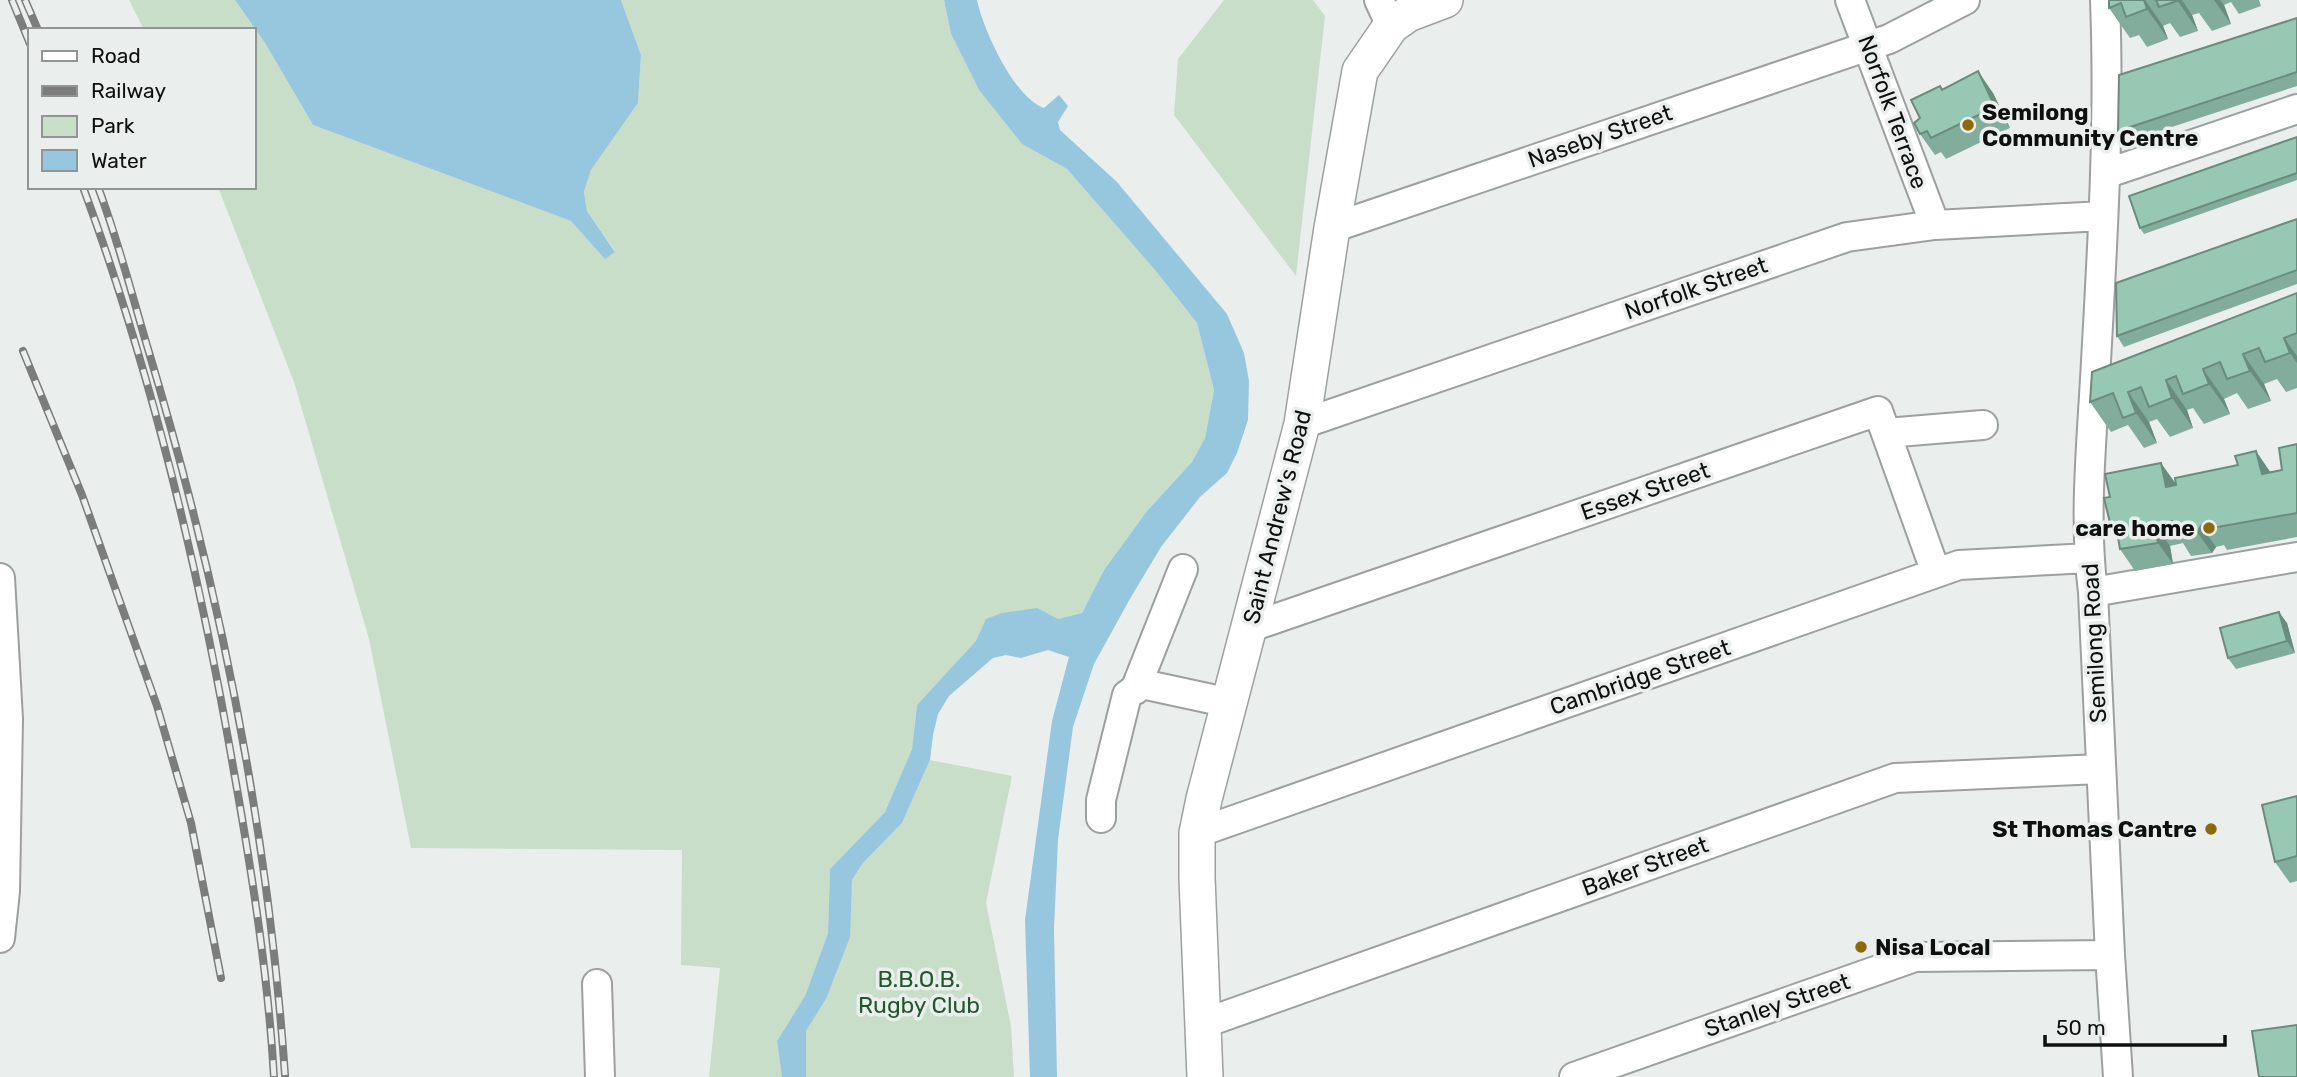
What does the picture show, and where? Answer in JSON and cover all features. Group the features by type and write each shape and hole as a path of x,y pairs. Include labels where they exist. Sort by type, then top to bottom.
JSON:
{"main road":[{"name":"Saint Andrew's Road","path":"1205,1077 1196,878 1197,833 1302,424 1332,228 1360,71 1385,13 1408,14 1445,0"}],"street":[{"name":"Norfolk Terrace","path":"1850,0 1935,225"},
{"name":"Naseby Street","path":"1332,228 1889,39 1965,0"},
{"name":"Semilong Road","path":"2105,0 2108,71 2103,216 2107,376 2088,478 2089,558 2118,1077"},
{"path":"2105,174 2297,109"},
{"name":"Norfolk Street","path":"1302,424 1847,237 1935,225 2103,216"},
{"name":"Essex Street","path":"1251,626 1878,411 1936,573"},
{"path":"1886,433 1983,425"},
{"name":"Cambridge Street","path":"1197,833 1959,565 2089,558"},
{"path":"2093,592 2297,558"},
{"path":"1135,690 1183,569"},
{"path":"0,578 8,719 5,891 0,938"},
{"path":"1101,818 1101,800 1128,695 1142,684 1230,703"},
{"name":"Baker Street","path":"1202,1024 1895,778 2101,769"},
{"name":"Stanley Street","path":"1574,1077 1915,957 2110,955"},
{"path":"597,985 600,1077"}],"green space":[{"path":"129,0 235,0 255,28 143,28"},
{"path":"621,0 944,0 951,34 979,90 1022,144 1067,169 1197,323 1214,390 1205,438 1192,462 1147,511 1104,570 1082,613 977,641 917,705 912,749 885,812 830,869 828,933 805,996 777,1041 782,1077 709,1077 720,968 681,965 682,850 411,848 369,639 294,382 219,189 256,189 256,30 313,125 571,221 605,258 615,251 587,211 584,192 591,170 638,103 641,55"},
{"path":"1224,0 1313,0 1325,16 1296,276 1174,115 1178,59"},
{"name":"B.B.O.B. Rugby Club","path":"930,760 1012,776 986,903 1011,1026 1014,1077 806,1077 806,1031 826,999 850,903 852,880 863,863 902,823"}],"water":[{"path":"235,0 621,0 641,55 638,103 591,170 584,192 587,211 615,252 605,259 571,221 313,125"},
{"path":"944,0 977,0 1001,61 1022,91 1044,108 1059,95 1068,106 1058,122 1060,130 1117,182 1227,314 1244,353 1249,381 1248,420 1227,473 1200,497 1161,547 1131,597 1094,664 1073,727 1058,840 1054,929 1057,1077 1030,1077 1025,920 1052,721 1069,657 1048,650 1021,658 1006,655 993,658 949,696 938,714 930,760 902,823 863,863 852,880 850,937 826,999 806,1031 806,1077 782,1077 777,1041 805,996 828,933 830,869 885,812 912,749 917,705 976,641 986,619 1002,613 1037,608 1058,619 1082,613 1104,570 1147,511 1192,462 1205,438 1214,390 1197,323 1067,169 1022,144 979,90 951,34"}],"building":[{"path":"2109,0 2144,0 2147,9 2126,17 2121,3 2109,8"},
{"path":"2156,0 2177,0 2177,1 2159,7"},
{"path":"2297,18 2297,72 2118,131 2119,75"},
{"path":"1978,71 1995,107 1931,138 1927,131 1920,134 1914,123 1920,118 1911,100 1940,86 1942,90"},
{"path":"2297,137 2297,173 2140,228 2129,196"},
{"path":"2297,219 2297,270 2117,336 2116,283"},
{"path":"2297,293 2297,333 2284,338 2290,353 2265,362 2259,348 2243,354 2250,371 2227,379 2220,362 2203,369 2209,384 2183,394 2176,376 2166,380 2172,398 2149,407 2141,387 2128,392 2136,413 2123,418 2113,393 2090,402 2092,372"},
{"path":"2297,444 2297,513 2212,528 2210,524 2201,526 2197,532 2176,535 2172,521 2155,525 2158,543 2120,549 2117,531 2112,531 2104,498 2110,497 2105,474 2161,463 2166,487 2176,485 2175,478 2238,465 2235,456 2256,451 2262,474 2282,470 2279,448"},
{"path":"2279,612 2287,641 2228,658 2220,628"},
{"path":"2297,796 2297,856 2275,862 2262,805"},
{"path":"2297,1025 2297,1077 2259,1077 2252,1031"}],"railway":[{"path":"12,0 28,39"},
{"path":"25,0 37,28"},
{"path":"84,189 153,403 206,624 253,886 268,1001 274,1077"},
{"path":"99,189 174,438 197,527 237,708 266,891 285,1075"},
{"path":"23,351 82,495 157,706 191,823 221,978"}],"place":[{"name":"Semilong Community Centre","path":"1968,125"},
{"name":"care home","path":"2209,528"},
{"name":"St Thomas Cantre","path":"2211,829"},
{"name":"Nisa Local","path":"1861,947"}]}
